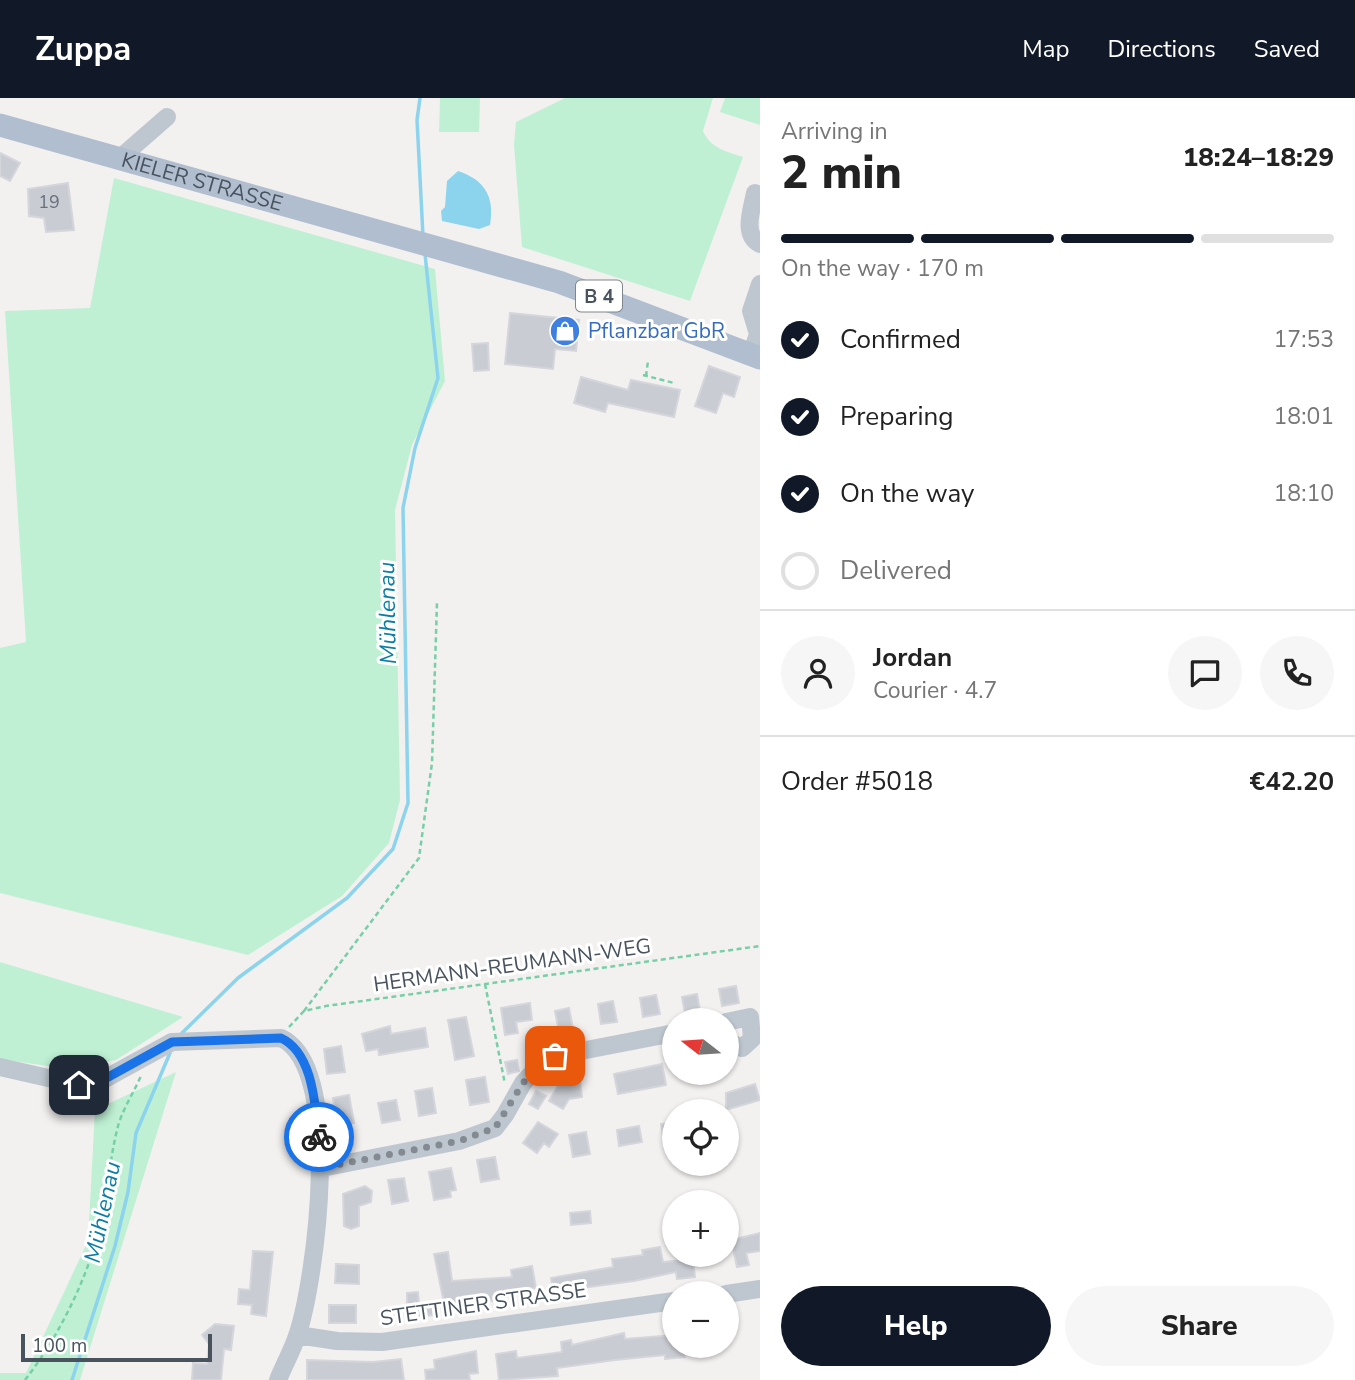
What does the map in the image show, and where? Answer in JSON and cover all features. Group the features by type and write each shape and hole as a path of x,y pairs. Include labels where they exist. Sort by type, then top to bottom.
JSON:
{"main road":[{"name":"KIELER STRASSE","path":"0,125 559,282 755,357"}],"street":[{"path":"120,158 167,117"},
{"path":"755,193 749,229 751,237 760,244"},
{"path":"755,357 758,334 751,311 760,284"},
{"path":"739,1019 750,1017 752,1032 752,1039 742,1048 739,1047"},
{"path":"321,1168 459,1141 495,1128 523,1083 539,1066 555,1056 662,1035"},
{"path":"0,1068 79,1085 101,1081 172,1042 281,1038 292,1043 307,1074 315,1108 321,1168 308,1292 298,1335 278,1380"},
{"path":"739,1292 760,1289"},
{"name":"STETTINER STRASSE","path":"298,1335 337,1341 382,1342 662,1303"}],"path":[{"path":"649,360 645,375 674,383"},
{"path":"281,1038 419,858 432,763 437,602"},
{"name":"HERMANN-REUMANN-WEG","path":"304,1011 760,946"},
{"path":"485,984 506,1091 512,1104"},
{"path":"25,1380 57,1332 82,1280 102,1216 117,1129 154,1050"}],"green space":[{"path":"440,98 480,98 479,132 439,132"},
{"path":"565,98 713,98 703,131 706,137 715,146 743,157 690,301 522,247 514,145 516,122"},
{"path":"725,98 760,98 760,125 720,112"},
{"path":"114,178 435,269 445,381 412,445 395,510 400,800 389,843 342,896 248,955 0,893 0,648 26,642 5,311 90,308"},
{"path":"0,962 183,1017 116,1060 68,1069 0,1059"},
{"path":"176,1072 80,1380 0,1380 0,1373 26,1373 88,1241 95,1110"}],"water":[{"path":"458,171 475,179 486,191 491,206 490,225 479,229 442,221 441,211 445,207 447,181"}],"building":[{"path":"0,153 20,163 10,181 0,176"},
{"path":"68,183 74,230 46,232 44,218 29,216 28,189"},
{"path":"510,313 579,320 576,351 555,349 553,369 505,364"},
{"path":"488,343 489,370 474,371 472,344"},
{"path":"709,366 740,377 734,397 723,393 716,413 695,406"},
{"path":"581,377 628,390 631,380 680,390 674,417 608,403 605,412 574,403"},
{"path":"736,986 739,1003 722,1006 719,989"},
{"path":"697,994 699,1008 684,1008 682,997"},
{"path":"656,995 660,1014 643,1017 640,998"},
{"path":"613,1001 617,1022 601,1024 598,1004"},
{"path":"530,1003 532,1020 516,1022 518,1033 505,1035 501,1008"},
{"path":"569,1008 573,1029 559,1032 555,1011"},
{"path":"466,1017 474,1056 455,1060 448,1020"},
{"path":"390,1026 391,1034 425,1028 428,1047 379,1055 378,1049 366,1051 362,1034"},
{"path":"341,1046 345,1072 327,1074 324,1049"},
{"path":"517,1060 519,1071 508,1074 505,1062"},
{"path":"662,1064 662,1085 666,1085 618,1094 614,1074"},
{"path":"485,1077 489,1102 470,1105 466,1080"},
{"path":"580,1080 582,1097 569,1099 563,1109 549,1101 559,1084"},
{"path":"755,1084 760,1100 739,1106 739,1099 726,1099 726,1093"},
{"path":"432,1088 436,1113 419,1116 415,1091"},
{"path":"536,1091 546,1096 538,1109 529,1104"},
{"path":"349,1095 354,1123 338,1126 333,1098"},
{"path":"396,1100 400,1120 382,1123 378,1103"},
{"path":"538,1122 558,1134 549,1147 544,1143 537,1153 523,1143"},
{"path":"639,1126 642,1142 619,1146 617,1130"},
{"path":"586,1132 590,1154 573,1157 569,1135"},
{"path":"495,1157 499,1179 481,1182 477,1160"},
{"path":"451,1168 456,1190 450,1191 451,1197 434,1200 429,1172"},
{"path":"404,1178 408,1201 392,1204 388,1180"},
{"path":"365,1186 372,1191 371,1202 359,1206 359,1226 351,1229 344,1226 343,1194"},
{"path":"590,1211 591,1223 571,1225 570,1213"},
{"path":"760,1233 760,1251 746,1253 749,1265 739,1267 739,1238"},
{"path":"660,1247 662,1267 694,1267 695,1277 677,1279 676,1272 634,1281 553,1292 551,1278 613,1267 612,1259 643,1255 642,1250"},
{"path":"253,1251 273,1252 266,1316 251,1314 252,1305 238,1304 239,1289 250,1290"},
{"path":"448,1252 452,1281 512,1277 511,1270 532,1266 536,1288 500,1294 500,1300 445,1308 434,1254"},
{"path":"336,1264 359,1265 359,1284 335,1283"},
{"path":"418,1292 419,1304 433,1302 434,1315 407,1318 407,1293"},
{"path":"329,1305 356,1305 356,1323 329,1323"},
{"path":"215,1324 234,1326 231,1350 224,1349 221,1380 192,1380 193,1363 207,1364 209,1344 202,1335"},
{"path":"624,1333 625,1339 662,1336 662,1355 557,1368 558,1376 499,1380 496,1354 516,1351 517,1358 562,1352 561,1342 571,1340 572,1345"},
{"path":"476,1351 478,1373 469,1374 470,1380 426,1380 425,1370 435,1369 434,1360"},
{"path":"401,1359 404,1380 307,1380 307,1360 373,1362"}],"waterway":[{"name":"Mühlenau","path":"420,98 417,120 423,236"},
{"name":"Mühlenau","path":"182,1033 238,978 347,898 393,849 408,803 403,508 415,448 438,378 425,254"},
{"name":"Mühlenau","path":"72,1380 115,1246 128,1192 136,1133 170,1053"}],"way so far":[{"path":"319,1137 321,1168 459,1141 495,1128 523,1083 539,1066 555,1056"}],"place":[{"name":"Pflanzbar GbR","path":"565,331"}],"route":[{"path":"79,1085 101,1081 172,1042 281,1038 292,1043 300,1055 312,1089 319,1137"}]}
